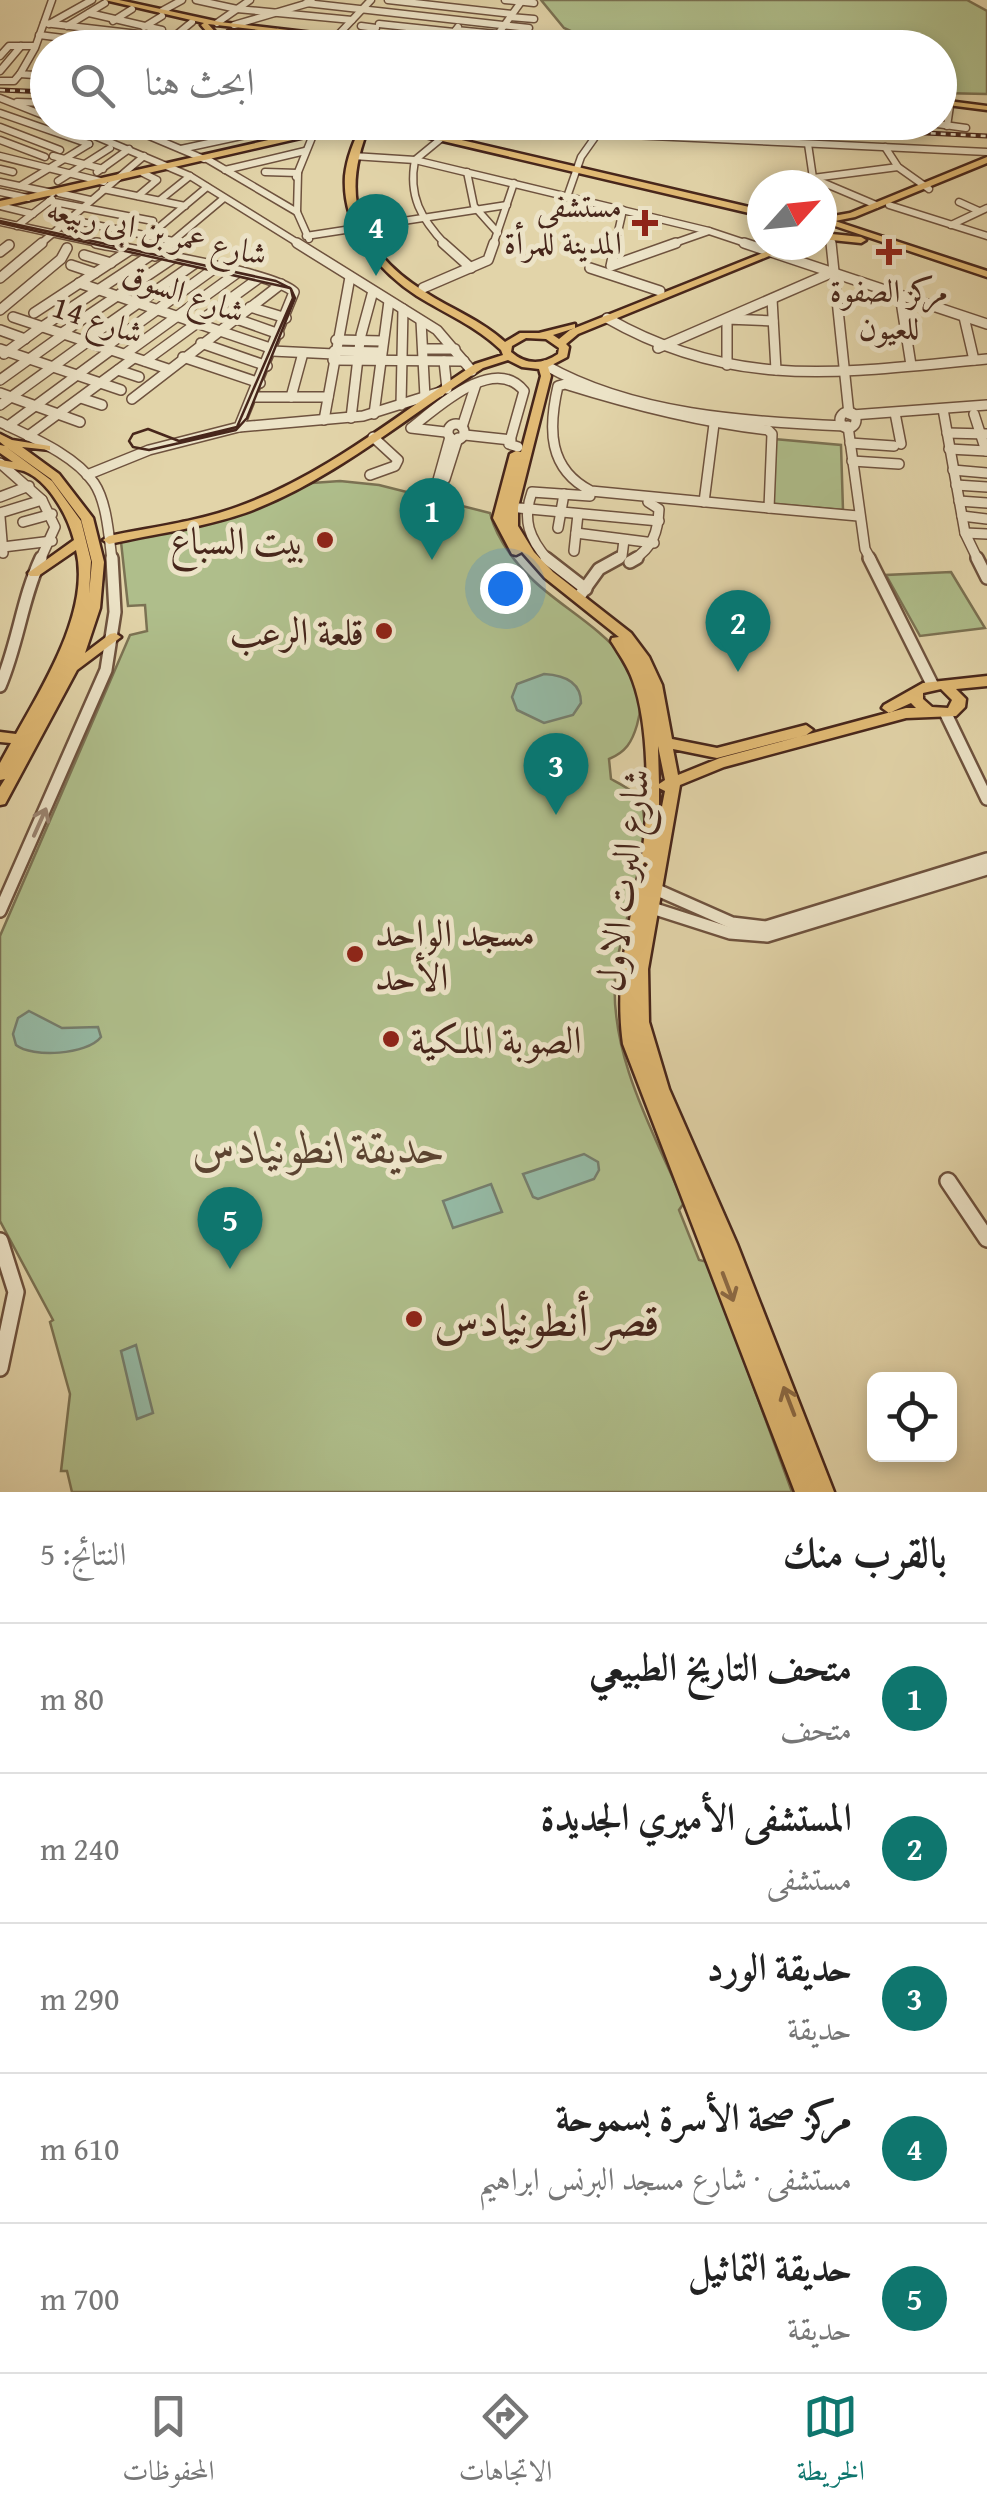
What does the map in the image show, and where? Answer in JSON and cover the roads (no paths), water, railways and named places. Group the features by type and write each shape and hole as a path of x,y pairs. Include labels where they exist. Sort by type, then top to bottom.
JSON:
{"main road":[{"path":"91,0 205,25 233,26"},
{"path":"109,1 132,9 262,30"},
{"path":"205,25 209,30"},
{"path":"233,26 234,30"},
{"path":"246,28 265,30"},
{"path":"957,106 987,109"},
{"path":"2,203 58,190 104,185 116,179 291,140"},
{"path":"363,140 351,184 362,227 376,255 404,282 507,352 544,365 563,355 561,343"},
{"path":"471,140 747,206"},
{"path":"473,140 580,166"},
{"path":"837,217 905,196 987,163"},
{"path":"837,232 905,196"},
{"path":"362,227 391,262 424,288 499,334 516,338 542,335 643,301 747,260"},
{"path":"837,235 870,239 987,274"},
{"path":"870,239 987,282"},
{"path":"561,343 570,334 660,291 747,259"},
{"path":"542,335 561,343"},
{"path":"110,540 245,509 318,473 400,420 428,408 468,366 507,352 516,338"},
{"path":"519,508 546,376 544,365"},
{"name":"شارع البرت الاول","path":"544,365 514,441 500,510 501,526 533,572 606,628 626,650 644,688 654,786 649,851 626,970 625,1006 638,1068 671,1129"},
{"path":"3,442 46,448"},
{"path":"0,774 78,629 86,580 80,542 61,502 3,442"},
{"path":"0,800 75,666 97,602 98,567 92,534 66,488 42,464 3,442"},
{"path":"2,468 33,471"},
{"name":"شارع البرت الاول","path":"519,508 512,526 529,554 582,593 614,624 644,660 655,686 673,785 640,969 640,1022 671,1129 824,1492"},
{"path":"34,573 80,542"},
{"path":"75,666 115,637"},
{"path":"654,786 673,785 704,761 724,752 900,705 920,687 987,682"},
{"path":"939,686 956,694 960,704"},
{"path":"650,740 704,761 906,712 946,714 987,691"},
{"path":"915,695 918,704 929,712"},
{"path":"0,737 20,739"},
{"name":"شارع البرت الاول","path":"754,1332 805,1492"}],"street":[{"path":"46,24 91,0"},
{"path":"138,30 180,0"},
{"path":"196,0 237,9 352,20"},
{"path":"217,23 250,0"},
{"path":"271,12 286,0"},
{"path":"233,26 318,0"},
{"path":"345,30 371,0"},
{"path":"388,0 471,9 535,7"},
{"path":"456,30 478,0"},
{"path":"508,0 515,10 534,20"},
{"path":"42,30 51,1 158,30"},
{"path":"67,26 109,1"},
{"path":"410,27 430,2"},
{"path":"306,4 462,21 496,30"},
{"path":"46,24 99,30 132,9"},
{"path":"48,12 64,15"},
{"path":"375,30 388,13"},
{"path":"181,30 192,22"},
{"path":"361,26 444,30"},
{"path":"0,57 10,46 30,47"},
{"path":"21,46 1,70 30,74"},
{"path":"0,57 30,58 25,73"},
{"path":"25,73 30,65"},
{"path":"0,81 14,82 30,70"},
{"path":"4,100 30,102"},
{"path":"4,100 30,110"},
{"path":"27,109 0,125 30,139"},
{"path":"0,113 30,125"},
{"path":"17,134 30,127"},
{"path":"957,127 966,128"},
{"path":"0,140 103,168"},
{"path":"33,140 53,155"},
{"path":"24,149 42,140"},
{"path":"64,140 97,156 116,159"},
{"path":"20,186 65,159 86,140"},
{"path":"101,140 190,176 273,226 421,320 455,348 468,366"},
{"path":"157,140 206,159 297,212"},
{"path":"181,150 225,140"},
{"path":"273,226 310,140"},
{"path":"439,140 415,160 411,187 422,219 471,268"},
{"path":"564,160 578,153 581,140"},
{"path":"567,197 581,157 593,140"},
{"path":"732,140 987,152"},
{"path":"808,144 809,170"},
{"path":"886,147 898,167 927,187"},
{"path":"17,226 58,190 71,172 110,148"},
{"path":"0,156 24,164 78,149"},
{"path":"90,178 130,150"},
{"path":"225,170 305,151"},
{"path":"52,167 53,155"},
{"path":"3,183 53,155"},
{"path":"356,156 395,155 747,243"},
{"path":"116,179 144,156"},
{"path":"258,191 270,160"},
{"path":"52,167 90,178 135,200 185,206"},
{"path":"837,177 898,167"},
{"path":"0,169 13,172"},
{"path":"266,172 298,174"},
{"path":"467,172 466,188 476,210 498,233"},
{"path":"88,241 157,180 143,173"},
{"path":"298,174 297,212 322,260"},
{"path":"111,246 148,220 190,176"},
{"path":"3,183 58,190 90,200"},
{"path":"424,288 488,260 514,184"},
{"path":"0,278 37,249 36,245 104,185"},
{"path":"34,314 130,250 208,187"},
{"path":"58,190 81,208 148,220"},
{"path":"0,192 28,198"},
{"path":"837,192 876,206"},
{"path":"2,352 153,256 224,198"},
{"path":"959,202 983,210"},
{"path":"2,203 173,241"},
{"path":"273,226 306,235 507,205"},
{"path":"889,205 987,236"},
{"path":"623,210 610,266 709,231"},
{"path":"951,225 983,210"},
{"name":"شارع عمر بن ابى ربيعه","path":"0,222 258,278 281,284 295,294 239,428"},
{"path":"0,252 8,246"},
{"path":"0,310 61,259 66,248"},
{"path":"612,248 640,257"},
{"path":"84,255 110,262"},
{"path":"0,380 172,260"},
{"path":"799,260 987,324"},
{"path":"832,260 858,516 872,566 939,686"},
{"path":"0,405 194,264"},
{"path":"71,265 95,273"},
{"path":"4,424 35,406 215,268"},
{"path":"590,268 660,291"},
{"path":"658,348 832,272"},
{"path":"135,358 178,316 237,274"},
{"path":"324,420 350,277"},
{"name":"شارع السوق","path":"60,278 273,350 334,352"},
{"path":"28,436 135,358 197,323 258,278"},
{"path":"132,399 281,284"},
{"path":"46,290 62,295"},
{"path":"351,418 360,340 373,291"},
{"path":"900,295 910,365"},
{"path":"772,300 776,370"},
{"path":"379,412 380,351 390,301"},
{"path":"32,302 45,306"},
{"path":"250,307 286,318"},
{"path":"401,405 403,309"},
{"name":"شارع 14","path":"14,317 168,369"},
{"path":"964,317 974,360"},
{"path":"234,318 279,334"},
{"path":"608,318 658,348 728,365 844,370 987,360"},
{"path":"727,319 774,321"},
{"path":"727,319 728,365"},
{"path":"421,320 428,408"},
{"path":"339,324 401,361 444,361 468,366"},
{"path":"334,352 383,329"},
{"path":"0,330 25,339"},
{"path":"360,340 380,351"},
{"path":"334,352 360,340"},
{"path":"201,343 266,366"},
{"path":"422,349 455,348"},
{"path":"2,352 122,390"},
{"path":"284,423 304,353"},
{"path":"183,357 260,383"},
{"path":"444,361 447,389"},
{"path":"544,365 563,376 614,393 696,409 768,418 850,421"},
{"path":"118,370 139,377"},
{"path":"331,373 378,374"},
{"path":"506,375 520,383 524,395 514,441 411,428 428,408 506,375"},
{"path":"254,396 289,402 354,386 377,386"},
{"path":"769,508 772,432 714,424 558,386 551,426 554,454 561,467 584,489 704,502 769,508 858,516"},
{"path":"448,458 471,387"},
{"path":"0,393 80,422"},
{"path":"328,394 353,398"},
{"path":"81,398 102,405"},
{"path":"87,475 148,450 239,428 351,418 401,405 428,408 456,431"},
{"path":"298,422 300,408"},
{"path":"801,420 837,417 837,422 987,409"},
{"path":"943,412 974,414 987,409"},
{"path":"379,412 400,420"},
{"path":"943,412 965,533 987,578"},
{"path":"950,449 986,451 984,434 974,414"},
{"path":"850,443 898,445 896,416"},
{"path":"0,911 97,692 115,637 110,540 98,490 87,475 4,424"},
{"path":"534,424 551,426"},
{"path":"704,502 714,424"},
{"path":"947,433 984,434"},
{"path":"370,476 395,466 398,460 373,438"},
{"path":"852,460 900,464"},
{"path":"0,686 17,646 23,605 34,573 49,545 52,514 30,486 2,468"},
{"path":"953,470 987,473"},
{"path":"956,485 987,487"},
{"path":"0,497 30,486"},
{"path":"519,508 532,492 654,503 659,508 654,544 630,562"},
{"path":"558,528 564,494"},
{"path":"582,593 599,569 622,556 606,498"},
{"path":"1,520 42,500"},
{"path":"959,501 987,503"},
{"path":"519,508 659,521"},
{"path":"1,520 23,525 52,514"},
{"path":"574,551 578,514"},
{"path":"962,516 987,519"},
{"path":"1,520 2,553 49,545"},
{"path":"965,533 987,534"},
{"path":"576,534 654,544"},
{"path":"970,547 987,555"},
{"path":"946,714 982,779 987,799"},
{"path":"652,908 748,936 767,936 987,859"},
{"path":"655,888 748,926 820,916 987,869"},
{"path":"948,1182 987,1238"},
{"path":"0,1241 17,1278 19,1294 0,1368"}],"tram line":[{"path":"0,221 276,281 290,288 0,223"},
{"path":"291,289 295,298 247,418 236,430 149,450 133,447 129,441 133,434 148,429 179,441 237,427 293,298 291,289"}],"railway":[{"path":"0,90 30,91"},
{"path":"957,135 987,136"}],"place":[{"name":"مستشفى المدينة للمرأة","path":"645,223"},
{"name":"مركز الصفوة للعيون","path":"889,252"},
{"name":"مركز صحة الأسرة بسموحة","path":"376,276"},
{"name":"بيت السباع","path":"325,540"},
{"name":"متحف التاريخ الطبيعي","path":"432,560"},
{"name":"قلعة الرعب","path":"384,631"},
{"name":"المستشفى الأميري الجديدة","path":"738,672"},
{"name":"حديقة الورد","path":"556,815"},
{"name":"مسجد الواحد الأحد","path":"355,954"},
{"name":"الصوبة الملكية","path":"391,1039"},
{"name":"حديقة التماثيل","path":"230,1269"},
{"name":"قصر أنطونيادس","path":"414,1319"}],"park label":[{"name":"حديقة انطونيادس","path":"319,1146"}]}
